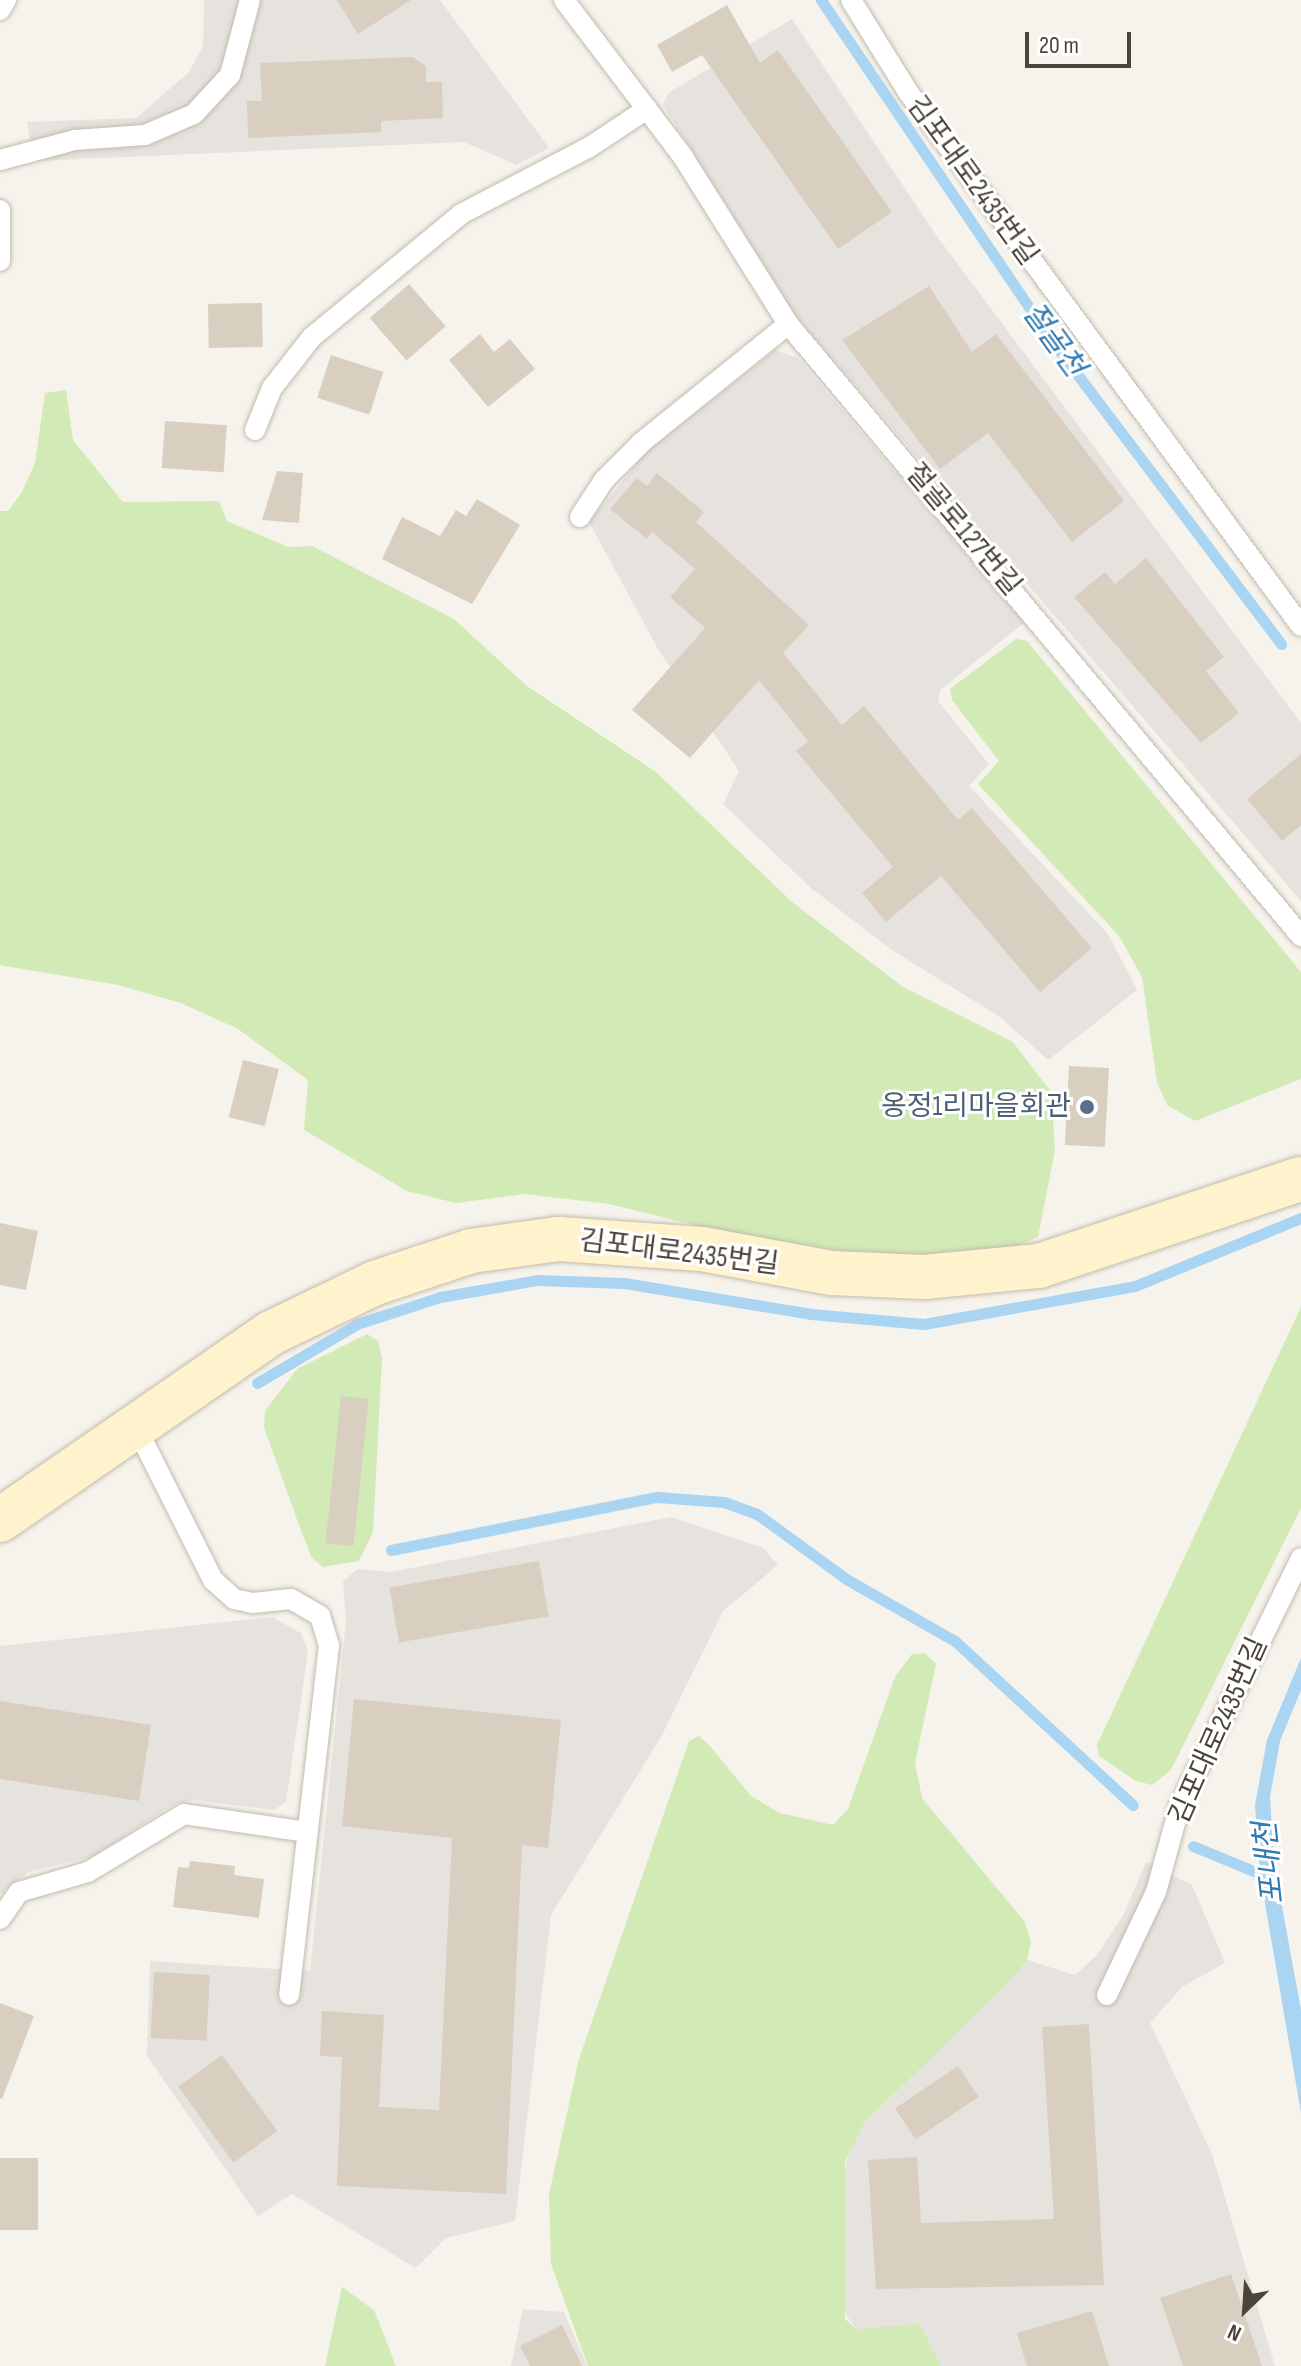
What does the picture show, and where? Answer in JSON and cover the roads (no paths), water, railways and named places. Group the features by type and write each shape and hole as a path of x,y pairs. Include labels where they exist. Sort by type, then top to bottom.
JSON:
{"street":[{"name":"김포대로2435번길","path":"0,1520 271,1333 375,1283 471,1251 559,1239 702,1249 832,1273 924,1277 1039,1266 1301,1179"}],"lane":[{"path":"0,10 6,0"},
{"path":"0,160 75,140 145,135 194,114 230,75 250,0"},
{"name":"절골로127번길","path":"564,0 647,109 788,324 1235,849 1301,936"},
{"name":"김포대로2435번길","path":"851,0 908,92 1301,626"},
{"path":"255,430 272,388 312,337 461,214 588,148 647,109"},
{"path":"0,210 0,261"},
{"path":"580,517 604,480 642,442 788,324"},
{"path":"135,1425 213,1580 234,1599 291,1599 320,1616 329,1645 289,1995"},
{"name":"김포대로2435번길","path":"1107,1995 1156,1892 1180,1805 1301,1558"},
{"path":"0,1919 19,1892 88,1872 184,1814 308,1832"}],"water":[{"name":"포내천","path":"1301,1658 1301,1690 1280,1741 1270,1797 1274,1863 1301,2010 1301,2113 1260,1874 1255,1805 1267,1740"}],"waterway":[{"name":"절골천","path":"821,0 1049,337 1281,644"},
{"path":"257,1383 357,1324 440,1297 537,1280 624,1283 811,1314 924,1324 1135,1286 1301,1218"},
{"path":"391,1550 657,1497 724,1502 757,1514 848,1580 955,1641 1133,1805"},
{"name":"포내천","path":"1193,1846 1268,1877"}],"place":[{"name":"옹정1리마을회관","path":"1087,1107"}]}
